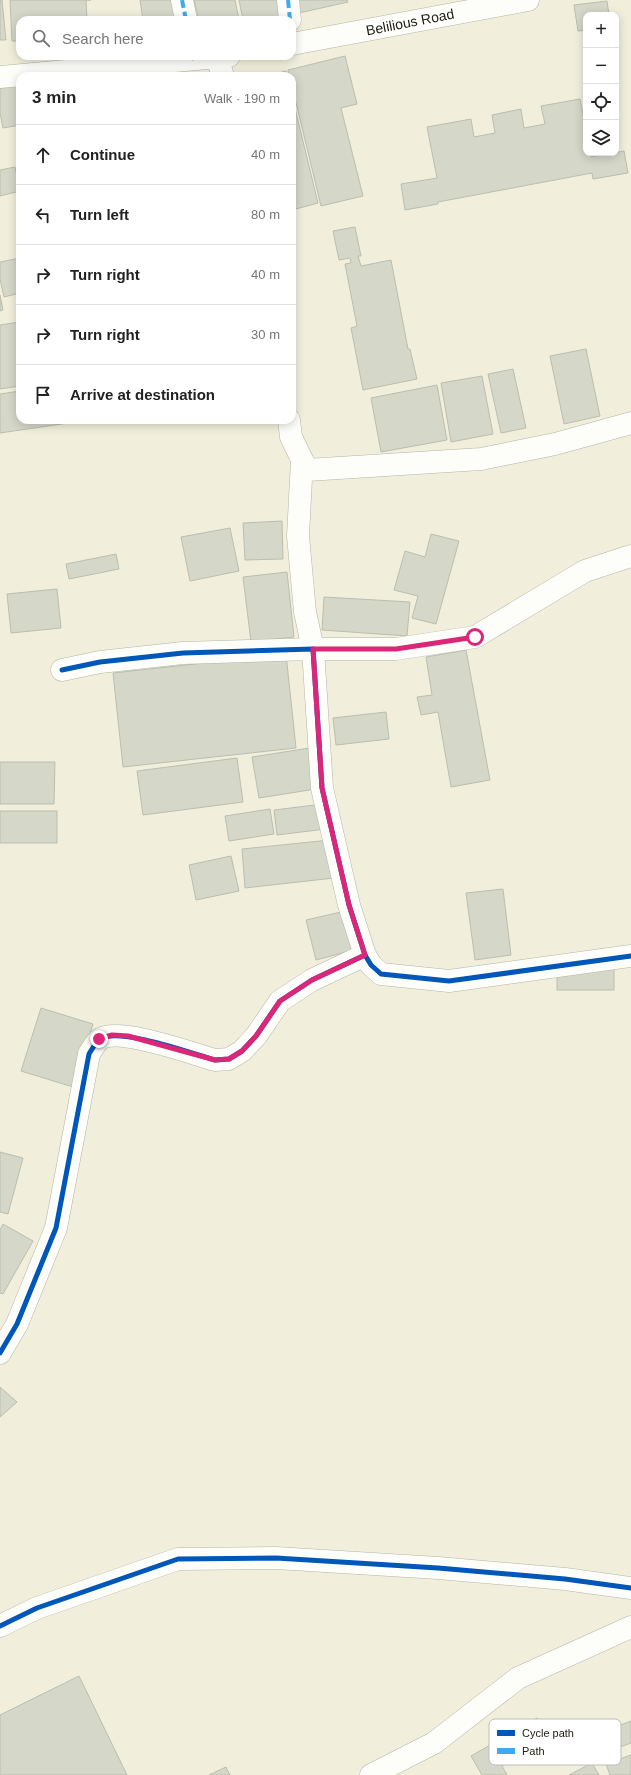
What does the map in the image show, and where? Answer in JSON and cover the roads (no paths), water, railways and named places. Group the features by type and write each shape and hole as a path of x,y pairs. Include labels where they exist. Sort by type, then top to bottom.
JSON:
{"street":[{"path":"182,0 185,16"},
{"path":"288,0 290,16"},
{"name":"Belilious Road","path":"296,43 528,0"},
{"path":"51,72 173,60"},
{"path":"205,60 223,63"},
{"path":"0,77 16,75"},
{"path":"289,424 290,437 307,470 481,459 556,444 631,423"},
{"path":"302,460 298,536 305,612 313,649 322,788 349,905 365,955 371,965 381,974 449,981 631,956"},
{"path":"62,670 100,662 183,653 313,649 396,649 475,637 585,571 631,556"},
{"path":"0,1353 17,1324 56,1228 89,1054 99,1039 112,1035 128,1036 215,1060 229,1059 242,1051 251,1041 280,1001 312,980 365,955"},
{"path":"0,1626 37,1608 178,1559 276,1558 565,1579 631,1588"},
{"path":"371,1775 434,1744 518,1678 631,1627"}]}
